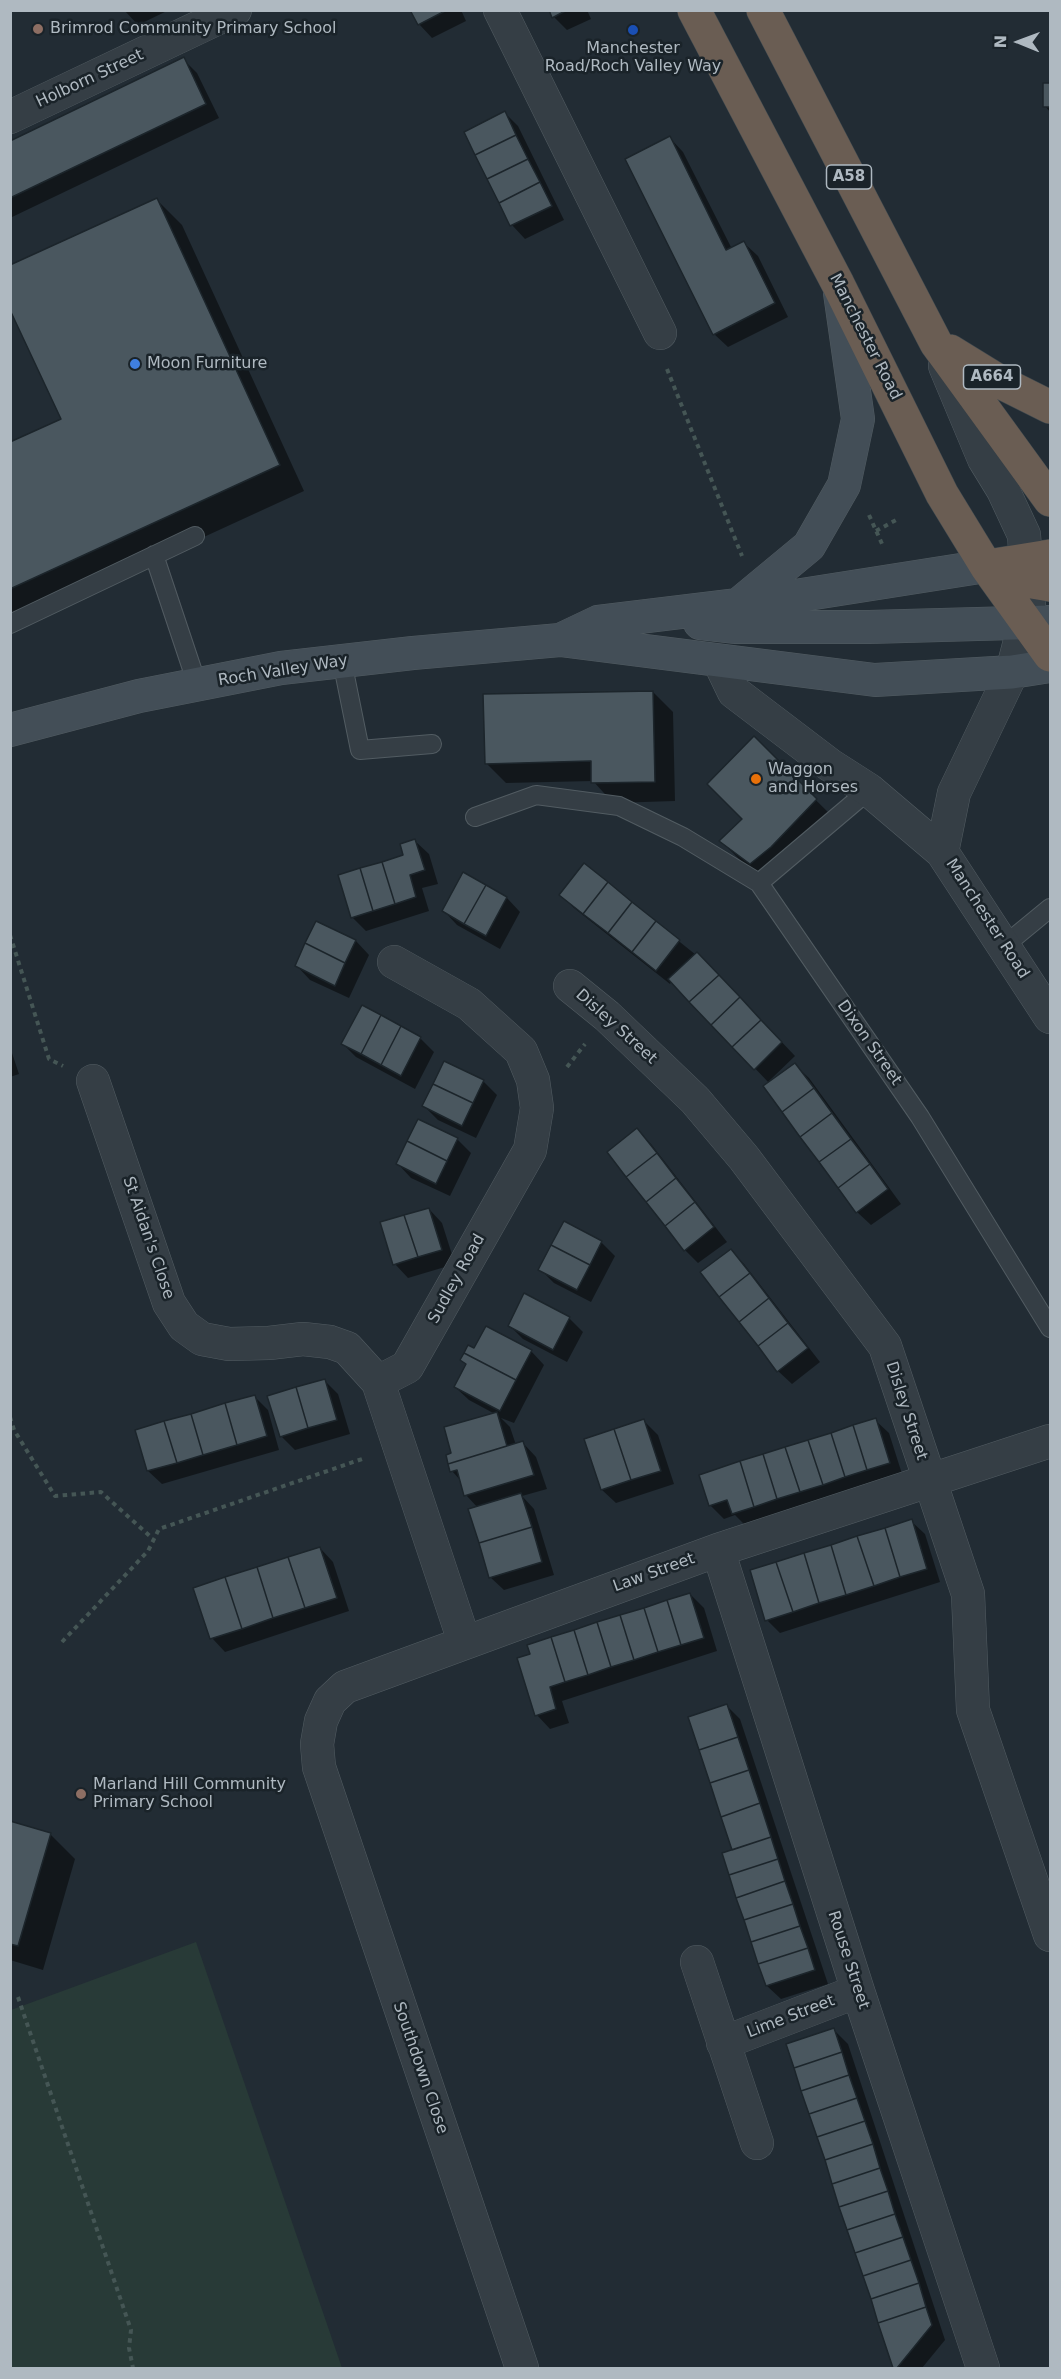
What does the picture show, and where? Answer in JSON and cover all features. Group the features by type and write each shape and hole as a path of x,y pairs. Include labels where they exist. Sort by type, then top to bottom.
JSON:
{"highway":[{"name":"Manchester Road","path":"694,10 838,284 942,494 986,566 1038,622 1050,655"},
{"name":"A58","path":"763,10 936,343 1050,500"},
{"name":"A664","path":"936,343 1002,383 1050,407"},
{"path":"986,566 1038,570"}],"main road":[{"path":"719,661 723,612 809,546 844,486 858,419 838,284"},
{"path":"560,640 598,621 642,616 723,612 986,566"},
{"path":"723,612 736,627 897,627 1038,622"},
{"path":"560,640 875,680 1012,672 1050,666"},
{"name":"Roch Valley Way","path":"10,730 139,696 281,668 560,640"}],"street":[{"name":"Holborn Street","path":"10,117 235,10"},
{"path":"500,10 660,333"},
{"path":"936,343 984,459 1004,490 1038,570 1029,606 1038,622 954,793 942,852"},
{"name":"Manchester Road","path":"719,661 734,692 830,765 869,790 942,852 1050,1017"},
{"name":"Sudley Road","path":"378,1382 407,1367 530,1150 537,1108 533,1080 521,1051 469,1004 394,962"},
{"name":"Disley Street","path":"570,986 607,1016 695,1100 744,1158 885,1346 968,1594 973,1710 1050,1935"},
{"name":"St Aidan's Close","path":"93,1081 169,1303 184,1326 202,1339 229,1344 303,1339 330,1342 347,1348 378,1382"},
{"path":"378,1382 464,1641"},
{"name":"Law Street","path":"319,1767 316,1744 321,1720 330,1701 345,1686 718,1550 1050,1441"},
{"name":"Rouse Street","path":"718,1550 858,1991 983,2368"},
{"name":"Southdown Close","path":"319,1767 522,2368"},
{"path":"697,1962 757,2143"},
{"name":"Lime Street","path":"723,2043 858,1991"}],"lane":[{"path":"10,624 195,536"},
{"path":"154,555 197,684"},
{"path":"342,661 360,750 432,744"},
{"path":"475,817 536,795 619,806 683,837 759,883 869,790"},
{"name":"Dixon Street","path":"759,883 920,1117 1050,1328"},
{"path":"1005,945 1050,908"}],"path":[{"path":"660,333 668,376 723,508"},
{"path":"868,512 885,550"},
{"path":"876,531 896,520"},
{"path":"10,935 49,1059 93,1081"},
{"path":"533,1080 557,1079 607,1016"},
{"path":"10,1417 14,1430 55,1496 101,1492 153,1539"},
{"path":"62,1642 148,1551 159,1529 399,1446"},
{"path":"18,1997 131,2330 129,2348 133,2368"}],"green space":[{"path":"196,1942 342,2368 11,2368 11,2010"}],"building":[{"path":"410,10 447,10 418,25"},
{"path":"549,10 567,10 552,18"},
{"path":"184,57 206,104 10,198 10,141"},
{"path":"1043,83 1050,83 1050,107 1043,107"},
{"path":"505,111 516,135 475,155 464,132"},
{"path":"516,135 528,159 487,179 475,155"},
{"path":"670,136 726,250 744,241 775,303 713,335 625,159"},
{"path":"528,159 540,182 499,203 487,179"},
{"path":"540,182 552,206 510,226 499,203"},
{"name":"Moon Furniture","path":"157,198 280,465 10,589 10,442 61,419 10,310 10,265"},
{"path":"653,691 655,782 591,783 591,761 485,764 483,694"},
{"path":"754,736 817,799 771,847 750,864 719,841 742,819 707,784"},
{"path":"415,839 425,870 410,875 416,897 395,904 382,862 403,855 400,844"},
{"path":"382,862 395,904 373,911 360,868"},
{"path":"584,863 608,882 583,914 559,895"},
{"path":"360,868 373,911 351,918 338,875"},
{"path":"463,872 486,885 464,924 442,911"},
{"path":"608,882 632,902 608,933 583,914"},
{"path":"486,885 507,897 486,936 464,924"},
{"path":"632,902 656,921 632,952 608,933"},
{"path":"316,921 356,940 345,963 305,943"},
{"path":"656,921 680,940 656,971 632,952"},
{"path":"305,943 345,963 335,986 295,966"},
{"path":"697,952 719,975 689,1002 668,979"},
{"path":"719,975 740,997 711,1025 689,1002"},
{"path":"740,997 761,1020 732,1047 711,1025"},
{"path":"362,1005 381,1015 361,1054 341,1044"},
{"path":"381,1015 401,1026 381,1065 361,1054"},
{"path":"761,1020 782,1042 754,1070 732,1047"},
{"path":"401,1026 421,1037 401,1076 381,1065"},
{"path":"444,1061 484,1080 473,1103 433,1084"},
{"path":"795,1063 814,1088 782,1112 763,1086"},
{"path":"433,1084 473,1103 462,1126 422,1106"},
{"path":"814,1088 832,1113 800,1137 782,1112"},
{"path":"832,1113 851,1139 819,1162 800,1137"},
{"path":"418,1119 458,1138 447,1161 407,1141"},
{"path":"637,1128 657,1153 626,1177 607,1152"},
{"path":"851,1139 870,1164 838,1188 819,1162"},
{"path":"407,1141 447,1161 436,1184 396,1164"},
{"path":"657,1153 676,1178 646,1202 626,1177"},
{"path":"870,1164 888,1189 856,1213 838,1188"},
{"path":"676,1178 695,1202 665,1226 646,1202"},
{"path":"695,1202 714,1227 684,1251 665,1226"},
{"path":"429,1208 442,1250 418,1257 404,1215"},
{"path":"404,1215 418,1257 393,1265 380,1222"},
{"path":"564,1221 602,1241 590,1265 551,1245"},
{"path":"551,1245 590,1265 577,1290 538,1270"},
{"path":"731,1249 750,1273 719,1297 700,1272"},
{"path":"750,1273 769,1298 739,1322 719,1297"},
{"path":"524,1293 570,1317 553,1350 508,1326"},
{"path":"769,1298 788,1323 758,1346 739,1322"},
{"path":"788,1323 808,1348 777,1372 758,1346"},
{"path":"486,1326 532,1350 516,1380 464,1353 468,1345 474,1348"},
{"path":"464,1353 516,1380 500,1411 454,1387 466,1364 460,1360"},
{"path":"325,1379 337,1420 308,1428 296,1387"},
{"path":"296,1387 308,1428 280,1437 267,1396"},
{"path":"255,1395 267,1436 237,1445 225,1403"},
{"path":"225,1403 237,1445 203,1455 191,1414"},
{"path":"497,1412 507,1446 448,1464 446,1455 451,1453 444,1427"},
{"path":"191,1414 203,1455 177,1463 164,1421"},
{"path":"876,1418 890,1463 867,1470 853,1425"},
{"path":"644,1419 661,1471 631,1480 614,1429"},
{"path":"164,1421 177,1463 147,1471 135,1430"},
{"path":"853,1425 867,1470 845,1477 831,1433"},
{"path":"614,1429 631,1480 601,1490 584,1439"},
{"path":"831,1433 845,1477 823,1485 808,1440"},
{"path":"808,1440 823,1485 800,1492 785,1447"},
{"path":"523,1441 534,1475 464,1496 457,1470 450,1472 448,1464"},
{"path":"785,1447 800,1492 777,1499 763,1454"},
{"path":"763,1454 777,1499 754,1507 740,1461"},
{"path":"740,1461 754,1507 732,1514 727,1500 709,1506 699,1475"},
{"path":"521,1493 532,1527 479,1543 468,1509"},
{"path":"912,1519 927,1569 900,1577 885,1528"},
{"path":"532,1527 542,1562 489,1578 479,1543"},
{"path":"885,1528 900,1577 874,1586 857,1536"},
{"path":"857,1536 874,1586 846,1595 831,1545"},
{"path":"831,1545 846,1595 819,1603 804,1553"},
{"path":"320,1547 337,1598 305,1608 288,1557"},
{"path":"804,1553 819,1603 793,1612 776,1562"},
{"path":"288,1557 305,1608 273,1618 257,1567"},
{"path":"776,1562 793,1612 765,1621 750,1570"},
{"path":"257,1567 273,1618 242,1629 225,1577"},
{"path":"225,1577 242,1629 210,1639 193,1588"},
{"path":"690,1593 704,1638 681,1645 667,1600"},
{"path":"667,1600 681,1645 658,1652 644,1608"},
{"path":"644,1608 658,1652 634,1660 620,1615"},
{"path":"620,1615 634,1660 611,1667 597,1622"},
{"path":"597,1622 611,1667 588,1675 574,1630"},
{"path":"574,1630 588,1675 565,1682 551,1637"},
{"path":"551,1637 565,1682 550,1687 556,1709 535,1716 517,1658 530,1654 527,1645"},
{"path":"727,1704 738,1737 699,1750 688,1717"},
{"path":"738,1737 749,1770 710,1783 699,1750"},
{"path":"749,1770 760,1803 721,1817 710,1783"},
{"path":"760,1803 771,1837 732,1850 721,1817"},
{"path":"10,1821 51,1833 18,1946 10,1944"},
{"path":"771,1837 778,1859 729,1875 722,1853"},
{"path":"778,1859 785,1881 736,1898 729,1875"},
{"path":"785,1881 793,1904 744,1920 736,1898"},
{"path":"793,1904 800,1926 751,1942 744,1920"},
{"path":"800,1926 808,1948 758,1964 751,1942"},
{"path":"808,1948 815,1970 766,1986 758,1964"},
{"path":"834,2028 842,2052 794,2068 786,2044"},
{"path":"842,2052 849,2075 801,2091 794,2068"},
{"path":"849,2075 857,2098 809,2114 801,2091"},
{"path":"857,2098 865,2121 817,2137 809,2114"},
{"path":"865,2121 873,2144 825,2160 817,2137"},
{"path":"873,2144 880,2168 832,2184 825,2160"},
{"path":"880,2168 888,2191 839,2207 832,2184"},
{"path":"888,2191 895,2214 847,2230 839,2207"},
{"path":"895,2214 903,2237 855,2253 847,2230"},
{"path":"903,2237 911,2260 863,2276 855,2253"},
{"path":"911,2260 919,2283 871,2299 863,2276"},
{"path":"919,2283 926,2307 878,2323 871,2299"},
{"path":"926,2307 932,2325 897,2368 893,2368 878,2323"}],"place":[{"name":"Brimrod Community Primary School","path":"38,29"},
{"name":"Manchester Road/Roch Valley Way","path":"633,30"},
{"name":"Moon Furniture","path":"135,364"},
{"name":"Waggon and Horses","path":"756,779"},
{"name":"Marland Hill Community Primary School","path":"81,1794"}]}
